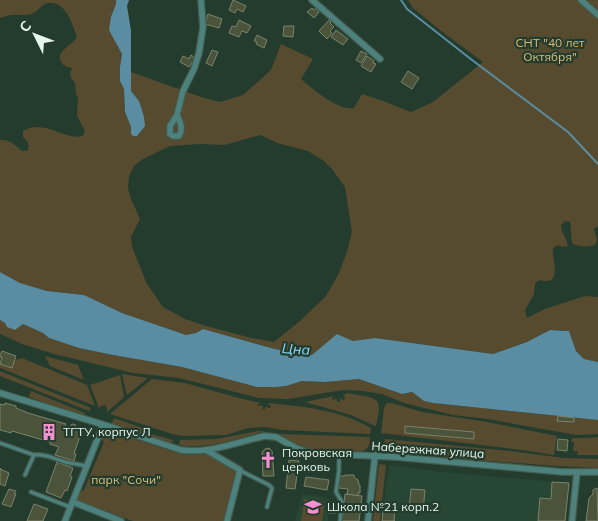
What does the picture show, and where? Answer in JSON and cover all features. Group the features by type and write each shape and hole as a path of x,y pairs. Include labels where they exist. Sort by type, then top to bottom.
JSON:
{"street":[{"path":"177,116 183,91 194,69 199,53 203,27 201,0"},
{"path":"312,0 380,59"},
{"path":"581,0 598,15"},
{"name":"Набережная улица","path":"0,393 181,450 206,450 264,436 276,437 305,452 375,455 577,472 598,472"},
{"path":"65,521 103,425"},
{"path":"206,450 240,470 227,521"},
{"path":"368,521 375,455"},
{"path":"572,521 577,472"},
{"path":"72,504 121,521"}],"lane":[{"path":"0,443 34,455 41,454 87,467"},
{"path":"339,454 336,492 342,502 340,521"},
{"path":"25,475 34,455"},
{"path":"240,470 272,488 267,507"},
{"path":"31,492 72,504"}],"shaded area":[{"path":"389,465 441,472 569,483 565,521 382,521"},
{"name":"Школа №21 корп.2","path":"302,494 329,498 328,521 295,521"}],"green space":[{"name":"СНТ \"40 лет Октября\"","path":"0,0 121,0 116,43 122,54 120,81 124,89 125,112 131,127 131,134 139,101 131,91 131,72 220,102 243,95 271,70 281,44 313,59 301,79 333,103 354,108 362,94 411,112 433,102 483,62 413,8 408,0 598,0 598,226 594,229 597,240 595,245 592,246 573,244 570,222 565,221 561,228 568,246 558,245 553,248 554,276 547,281 540,280 535,283 534,294 525,310 527,318 545,309 585,296 598,297 598,362 584,359 576,351 569,331 562,330 550,330 527,342 493,354 375,338 353,341 337,334 313,355 276,349 203,329 186,335 122,313 84,295 47,291 20,283 0,272 0,140 10,141 22,151 27,151 29,146 23,137 23,131 31,128 46,128 76,137 83,136 85,131 77,116 78,99 75,83 70,73 72,68 63,64 60,58 62,51 77,37 64,9 54,3 47,3 31,14 10,15 0,18","holes":["261,135 277,143 308,151 324,161 345,187 352,232 339,273 326,296 274,342 206,326 185,319 163,307 147,284 132,247 131,237 140,219 128,188 129,176 134,166 143,159 170,146 224,145"]},
{"path":"0,320 5,323 23,324 43,333 49,338 79,348 182,367 257,387 286,386 302,381 325,382 360,379 402,394 412,392 424,401 433,403 598,420 598,434 576,435 488,419 453,415 404,403 382,394 362,391 343,390 288,399 259,398 179,378 133,373 54,354 22,344 0,334"},
{"path":"45,356 78,365 84,380 50,366"},
{"path":"22,358 87,385 95,406 0,368 0,364 12,368 15,360"},
{"path":"0,371 91,408 89,411 0,376"},
{"path":"122,374 148,378 127,395"},
{"path":"120,375 124,397 107,412 105,405 99,408 90,385"},
{"path":"152,379 185,383 260,403 257,405 262,405 263,410 266,406 270,408 271,406 267,403 307,407 334,413 371,428 370,434 283,430 265,427 248,428 226,435 182,436 110,414"},
{"path":"31,391 85,413 84,417 29,397"},
{"path":"348,393 370,397 378,402 378,415 375,426 351,415 305,402 334,396 332,399 336,398 339,402 340,398 345,399 343,395"},
{"path":"387,403 392,403 422,412 487,422 557,436 554,455 381,433 384,408","holes":["405,426 474,432 474,438 405,433"]},
{"path":"114,418 151,431 151,434 173,440 172,443 111,425"},
{"name":"парк \"Сочи\"","path":"107,430 181,454 205,453 237,471 224,521 133,521 77,500 80,492 84,490 104,442 101,438"},
{"path":"265,431 211,445 179,445 180,440 216,439"},
{"path":"279,434 370,437 370,440 367,448 361,451 312,450 295,444"},
{"path":"598,437 598,455 577,455 578,451 573,451 574,442 571,442 572,438"},
{"path":"385,439 563,458 598,459 598,468 385,453 381,446 384,444"},
{"path":"379,464 386,465 380,521 373,521"},
{"path":"304,499 325,502 322,521 301,521"}],"water":[{"path":"116,0 129,0 127,6 131,31 131,91 139,101 145,126 137,136 131,134 131,127 125,112 124,89 120,81 122,54 109,30"},
{"path":"0,272 20,283 47,291 84,295 122,313 186,335 203,329 275,349 312,355 337,334 353,341 375,338 493,354 527,342 550,330 569,331 576,351 584,359 598,362 598,420 433,403 424,401 412,392 402,394 359,379 325,382 302,381 286,386 257,387 182,367 79,348 49,338 43,333 23,324 15,330 7,327 0,320"}],"building":[{"path":"233,0 246,6 243,12 237,9 235,13 229,10"},
{"path":"312,8 314,10 316,8 319,12 314,18 307,12"},
{"path":"208,14 222,19 219,28 205,24"},
{"path":"239,20 251,26 247,33 242,31 239,37 229,33 232,26 236,27"},
{"path":"329,20 334,27 327,39 319,31"},
{"path":"284,26 294,26 293,37 283,36"},
{"path":"336,30 348,39 343,45 331,37"},
{"path":"257,35 267,40 264,48 254,41"},
{"path":"212,50 218,52 212,66 206,63"},
{"path":"361,51 367,54 361,63 356,60"},
{"path":"191,55 195,58 189,67 180,62 183,56 189,59"},
{"path":"367,56 376,64 371,72 361,66"},
{"path":"408,71 419,78 412,89 401,82"},
{"path":"2,351 16,356 12,368 0,364"},
{"name":"ТГТУ, корпус Л","path":"5,403 16,406 16,408 28,413 66,424 65,426 76,425 77,428 82,430 74,454 76,454 74,461 55,455 59,447 50,444 50,442 12,431 11,433 0,430 0,404 5,405"},
{"path":"558,416 574,418 574,422 557,421"},
{"path":"405,426 474,432 474,439 405,433"},
{"path":"558,439 568,440 567,451 557,450"},
{"name":"Покровская церковь","path":"269,448 272,451 274,476 263,476 262,452"},
{"path":"289,460 299,461 295,489 286,488"},
{"path":"57,462 73,468 67,491 65,490 61,498 46,492"},
{"path":"0,469 9,473 5,486 0,484"},
{"path":"354,475 358,480 360,493 358,493 358,496 347,494 348,489 339,488 340,476"},
{"path":"306,477 329,480 327,490 304,486"},
{"path":"552,482 569,483 565,521 538,521 540,498 551,499"},
{"path":"597,488 598,521 586,521 589,498 593,494 593,490"},
{"path":"9,489 16,491 11,507 2,504"},
{"path":"411,489 425,490 423,512 409,510"},
{"path":"345,494 362,496 359,521 342,521"},
{"path":"329,502 335,502 335,513 329,513"},
{"path":"384,502 395,503 394,521 382,521"},
{"path":"34,504 48,509 43,521 27,521"}],"waterway":[{"path":"401,0 407,9 568,132 598,164"}],"place":[{"name":"ТГТУ, корпус Л","path":"49,432"},
{"name":"Покровская церковь","path":"268,460"},
{"name":"Школа №21 корп.2","path":"313,507"}],"water label":[{"name":"Цна","path":"296,349"}]}
